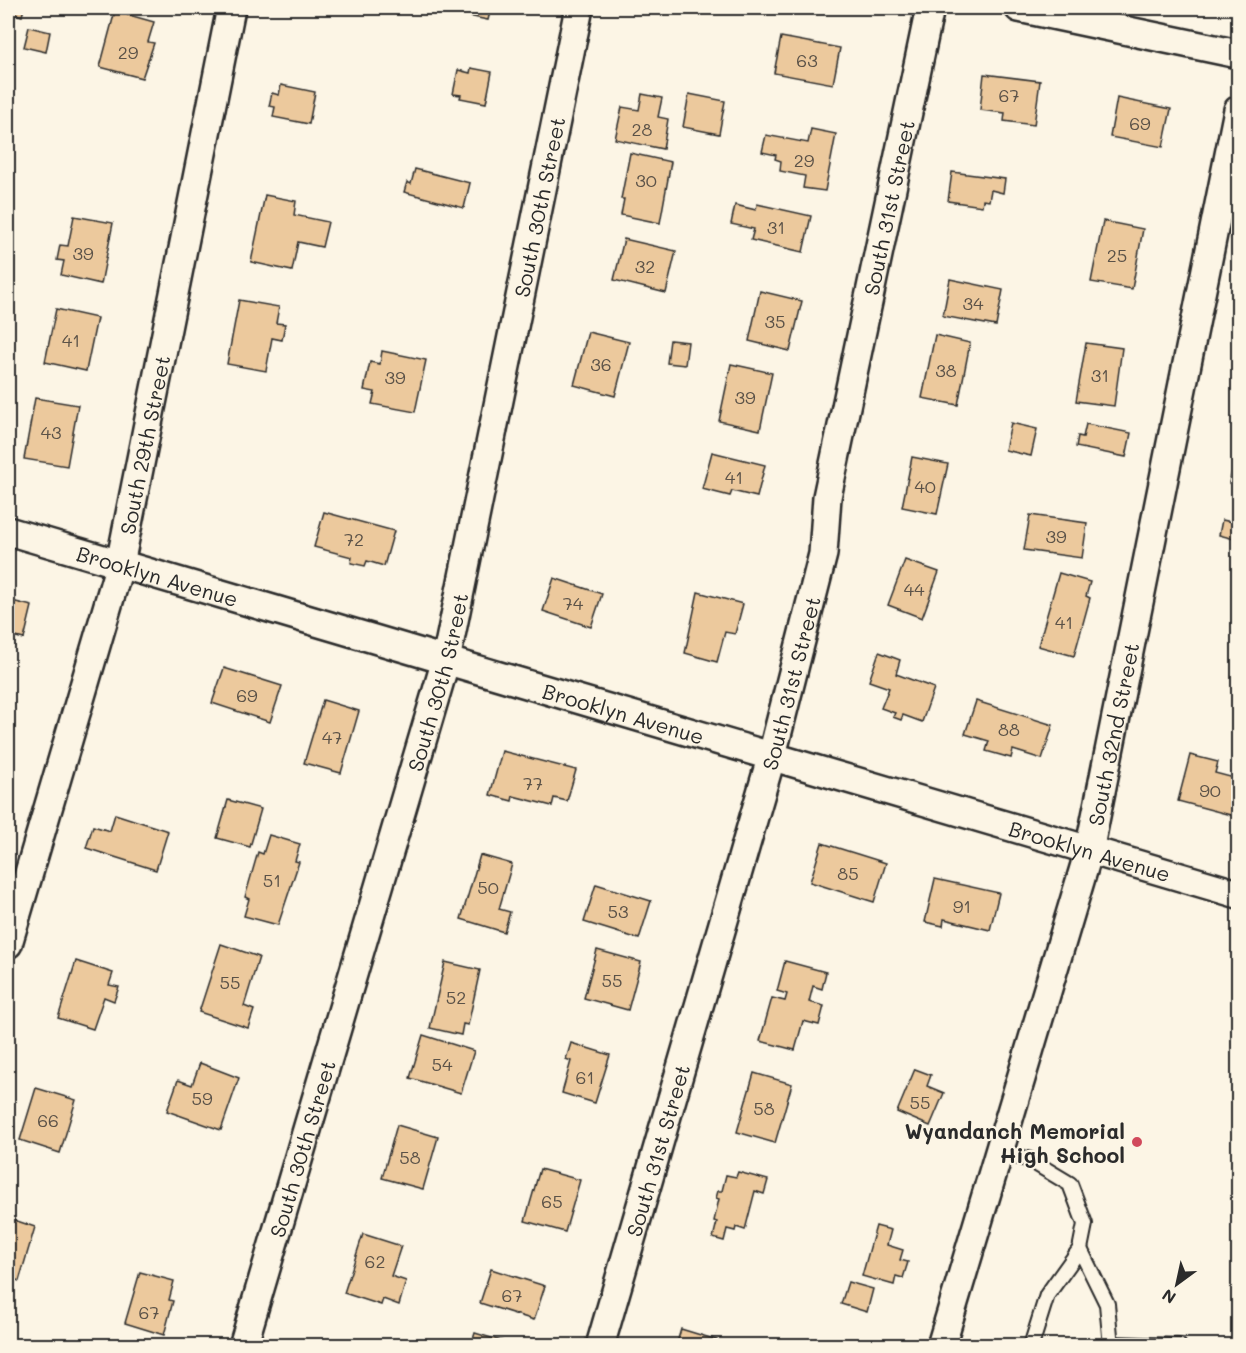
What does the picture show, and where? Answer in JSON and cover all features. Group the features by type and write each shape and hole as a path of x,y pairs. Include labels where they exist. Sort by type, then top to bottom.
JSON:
{"street":[{"name":"South 29th Street","path":"8,944 120,564 231,8"},
{"name":"South 30th Street","path":"243,1346 446,660 579,8"},
{"name":"South 31st Street","path":"600,1346 772,756 823,554 827,497 930,8"},
{"path":"1019,8 1239,54"},
{"name":"South 32nd Street","path":"941,1346 1089,851 1239,110"},
{"name":"Brooklyn Avenue","path":"8,531 1239,894"}],"lane":[{"path":"999,1151 1030,1160 1070,1184 1085,1224 1080,1249 1047,1295 1032,1346"},
{"path":"1080,1249 1107,1304 1111,1345 1179,1346"}],"building":[{"path":"8,8 24,8 22,16 8,12"},
{"path":"465,8 491,8 488,20 463,15"},
{"path":"115,11 154,22 148,42 154,43 142,78 100,67"},
{"path":"29,27 50,32 46,52 24,47"},
{"path":"781,37 840,48 833,84 774,73"},
{"path":"471,68 492,72 486,103 460,98 461,95 453,94 458,70 470,73"},
{"path":"984,74 1040,81 1034,125 1004,121 1005,113 980,110"},
{"path":"281,85 315,92 309,124 273,117 275,107 269,106 272,93 279,95"},
{"path":"642,94 662,98 658,117 668,119 663,149 615,139 622,107 639,110"},
{"path":"689,94 725,101 719,134 683,127"},
{"path":"1117,98 1171,109 1163,147 1110,137"},
{"path":"811,129 836,134 825,191 803,188 805,176 780,171 781,161 775,159 776,155 762,152 766,135 808,143"},
{"path":"630,153 671,162 660,223 621,215 624,199 621,199"},
{"path":"415,169 470,183 464,208 404,192 407,182 411,184"},
{"path":"952,172 1005,179 1003,193 991,190 989,201 983,200 982,206 948,201"},
{"path":"265,195 296,201 294,215 328,222 322,247 298,242 292,271 251,262"},
{"path":"757,204 811,216 803,252 751,240 754,229 731,224 735,205 756,210"},
{"path":"74,216 113,223 101,284 61,275 64,261 57,260 60,245 68,246"},
{"path":"1103,221 1143,229 1132,289 1091,282"},
{"path":"624,239 676,251 666,293 614,280"},
{"path":"950,279 1003,290 996,326 943,316"},
{"path":"760,291 802,301 790,351 749,341"},
{"path":"239,300 279,307 276,323 285,324 282,340 272,338 266,371 227,364"},
{"path":"56,309 97,318 86,371 45,362"},
{"path":"588,332 629,342 615,396 574,385"},
{"path":"935,335 970,343 958,405 922,398"},
{"path":"670,340 688,342 685,365 667,363"},
{"path":"1086,343 1122,348 1114,406 1076,401"},
{"path":"382,351 426,360 415,412 372,404 375,392 364,390 370,362 380,364"},
{"path":"731,364 772,373 760,430 719,421"},
{"path":"35,398 78,405 67,466 24,459"},
{"path":"1011,423 1037,429 1031,456 1005,450"},
{"path":"1086,424 1131,433 1126,457 1076,447 1078,436 1083,437"},
{"path":"712,452 765,465 757,497 732,491 730,496 702,489"},
{"path":"912,457 948,464 937,514 902,507"},
{"path":"1235,459 1238,459 1238,486 1229,483"},
{"path":"1236,501 1238,502 1238,540 1219,535 1222,520 1232,522"},
{"path":"324,512 394,531 384,566 367,561 365,566 351,563 352,557 314,547"},
{"path":"1030,515 1087,523 1082,558 1024,550"},
{"path":"905,560 939,572 922,618 888,605"},
{"path":"1059,573 1090,582 1086,596 1090,598 1074,656 1038,646"},
{"path":"554,578 602,594 591,627 543,611"},
{"path":"698,592 743,604 735,634 725,632 717,662 685,653"},
{"path":"8,600 32,606 24,639 8,635"},
{"path":"879,652 900,660 896,674 934,688 922,722 903,715 901,720 893,717 895,713 881,708 889,688 869,681"},
{"path":"224,668 282,686 270,722 212,703"},
{"path":"323,700 359,711 341,773 304,763"},
{"path":"976,701 1053,725 1042,759 1013,750 1011,758 986,751 989,741 965,734"},
{"path":"502,751 576,770 567,801 554,798 552,806 513,796 512,801 490,795"},
{"path":"1190,755 1218,762 1215,773 1238,779 1238,817 1178,801"},
{"path":"228,800 261,809 250,847 217,838"},
{"path":"115,814 168,831 156,870 86,848 93,826 110,831"},
{"path":"269,835 300,844 295,861 299,862 278,925 244,916 249,899 245,897 258,852 263,854"},
{"path":"822,843 886,863 874,902 810,882"},
{"path":"480,855 512,864 499,909 510,912 504,932 461,919"},
{"path":"935,879 999,893 990,930 944,919 943,926 925,922"},
{"path":"596,884 651,901 639,939 584,922"},
{"path":"221,944 259,957 244,1006 254,1010 248,1028 199,1012"},
{"path":"597,950 641,962 628,1010 584,998"},
{"path":"76,961 113,973 109,985 119,987 114,1001 104,997 93,1029 58,1018"},
{"path":"785,961 826,972 822,989 813,986 809,1002 824,1006 819,1025 803,1021 795,1050 760,1041 772,998 785,1001 787,994 777,991"},
{"path":"445,962 480,970 468,1025 463,1024 461,1035 430,1028"},
{"path":"423,1035 474,1051 461,1093 410,1078"},
{"path":"571,1043 610,1055 595,1103 562,1093 571,1061 566,1059"},
{"path":"200,1063 239,1078 221,1130 167,1111 178,1080 192,1085"},
{"path":"915,1069 931,1075 927,1086 944,1093 930,1126 897,1112"},
{"path":"754,1073 792,1084 775,1143 737,1132"},
{"path":"36,1088 76,1100 60,1153 20,1140"},
{"path":"397,1125 438,1137 423,1189 382,1178"},
{"path":"540,1169 580,1180 565,1232 525,1221"},
{"path":"738,1172 768,1180 764,1194 755,1191 745,1230 736,1227 735,1231 727,1229 724,1241 713,1238 717,1222 714,1221 719,1199 716,1198 718,1191 722,1191 726,1175 736,1177"},
{"path":"8,1218 35,1227 19,1281 8,1277"},
{"path":"876,1226 891,1230 887,1245 903,1250 900,1260 908,1262 903,1278 896,1276 894,1285 862,1276"},
{"path":"363,1234 401,1246 391,1276 406,1281 399,1305 383,1299 381,1305 344,1293"},
{"path":"491,1269 545,1286 534,1320 480,1303"},
{"path":"140,1272 174,1281 169,1300 173,1301 164,1335 125,1323"},
{"path":"848,1282 873,1289 867,1312 841,1304"},
{"path":"681,1329 717,1340 715,1346 676,1346"},
{"path":"475,1333 518,1346 471,1346"}],"place":[{"name":"Wyandanch Memorial High School","path":"1137,1142"}]}
